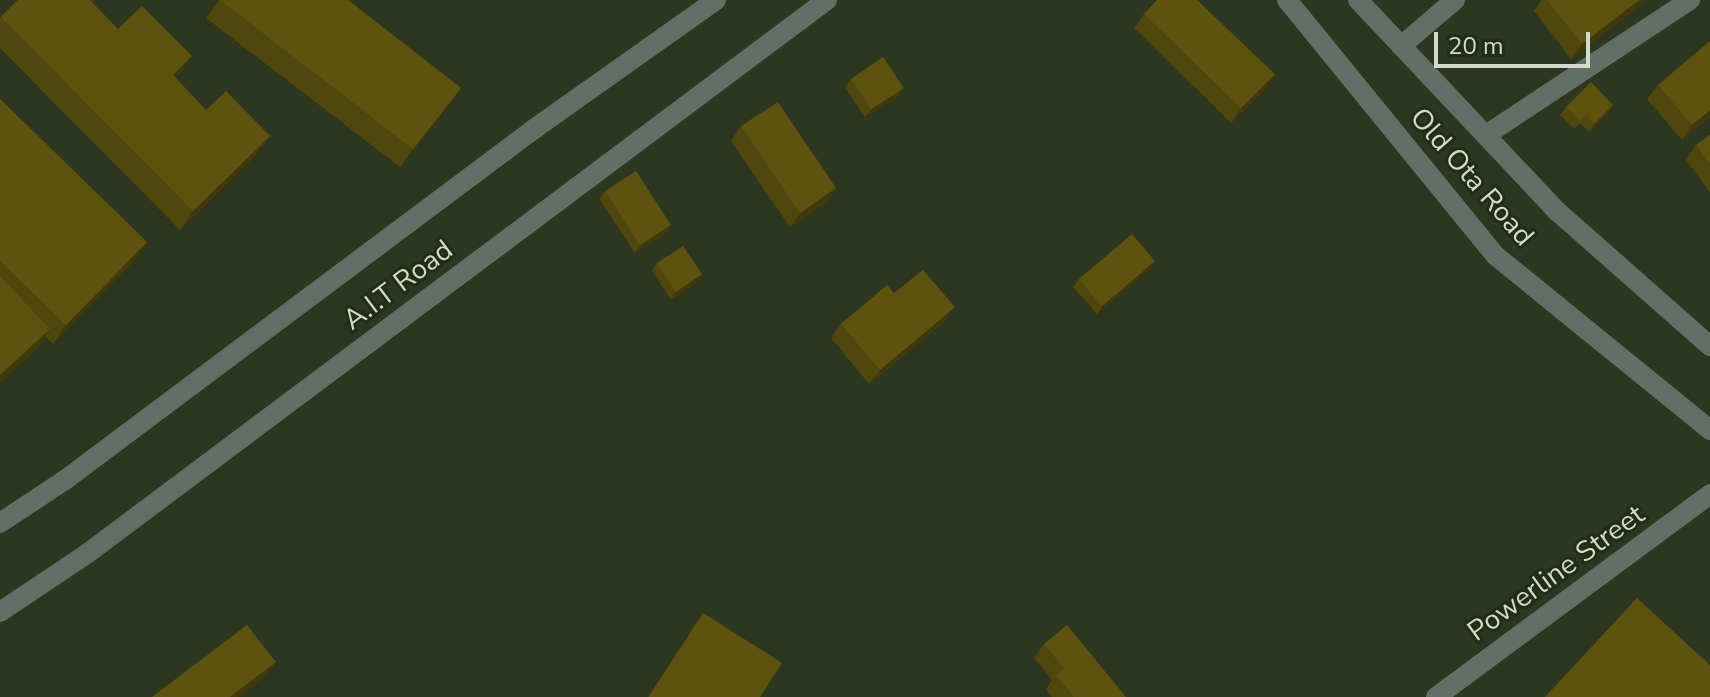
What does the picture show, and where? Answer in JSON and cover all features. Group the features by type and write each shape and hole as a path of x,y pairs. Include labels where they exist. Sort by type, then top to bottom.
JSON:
{"street":[{"name":"A.I.T Road","path":"0,523 65,480 534,129 716,0"},
{"name":"A.I.T Road","path":"0,612 88,553 827,0"},
{"name":"Old Ota Road","path":"1287,0 1496,256 1710,430"},
{"name":"Old Ota Road","path":"1358,0 1558,212 1710,346"},
{"path":"1401,46 1455,0"},
{"path":"1486,135 1690,0"},
{"name":"Powerline Street","path":"1436,697 1710,494"}],"building":[{"path":"18,0 89,0 118,29 142,6 192,56 173,75 206,110 226,91 270,136 193,211 1,17"},
{"path":"220,0 348,0 461,88 413,149"},
{"path":"1157,0 1197,0 1275,74 1241,108 1144,14"},
{"path":"1547,0 1639,0 1582,44"},
{"path":"1710,41 1710,110 1692,125 1658,85"},
{"path":"883,57 904,88 871,109 851,79"},
{"path":"1591,82 1613,105 1594,124 1586,115 1580,121 1566,107"},
{"path":"0,99 147,242 66,325 0,261"},
{"path":"778,102 836,188 800,213 741,126"},
{"path":"1710,135 1710,163 1696,145"},
{"path":"636,171 671,225 640,245 605,191"},
{"path":"1132,234 1155,261 1102,306 1079,279"},
{"path":"683,246 702,274 676,292 657,263"},
{"path":"923,270 955,307 880,370 841,324 887,285 894,293"},
{"path":"0,276 50,329 0,375"},
{"path":"1637,598 1710,665 1710,697 1545,697"},
{"path":"703,613 782,663 760,697 649,697"},
{"path":"247,625 276,662 230,697 152,697"},
{"path":"1067,625 1126,697 1074,697 1056,675 1064,668 1044,644"}]}
